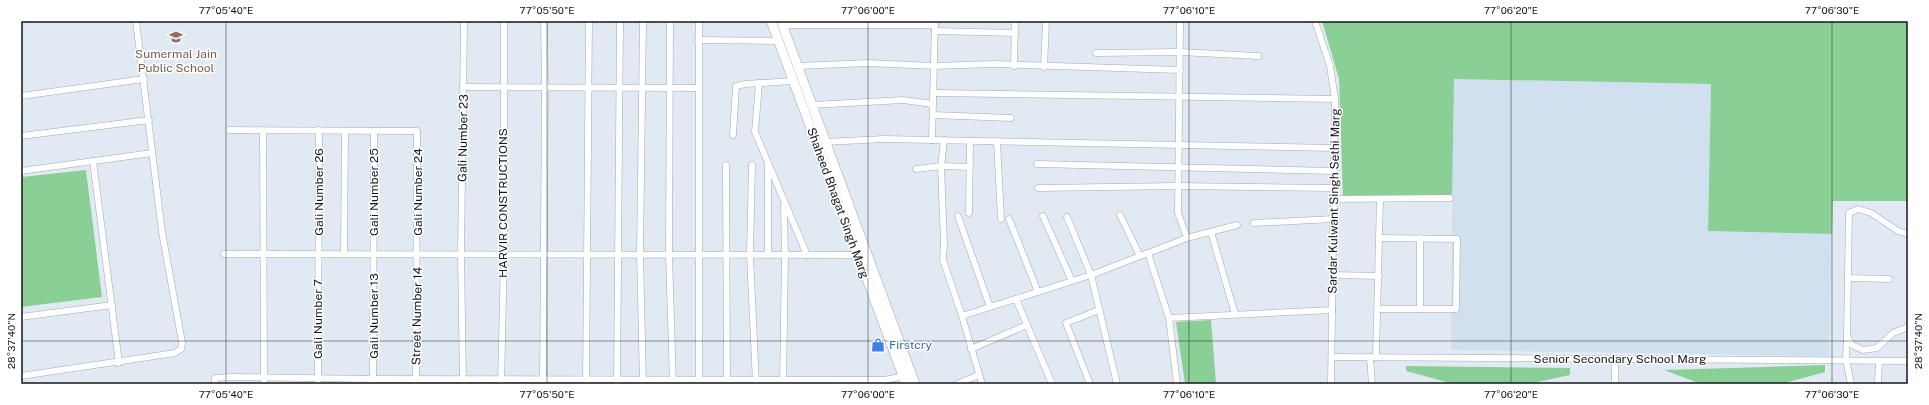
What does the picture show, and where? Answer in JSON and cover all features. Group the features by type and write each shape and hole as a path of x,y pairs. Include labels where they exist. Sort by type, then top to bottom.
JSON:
{"main road":[{"name":"Shaheed Bhagat Singh Marg","path":"771,21 858,255 907,378 916,384"},
{"name":"Shaheed Bhagat Singh Marg","path":"782,23 907,378"}],"street":[{"path":"21,376 119,363 176,353 181,349 182,342 162,232 136,21"},
{"name":"Gali Number 23","path":"463,381 461,254 464,21"},
{"name":"HARVIR CONSTRUCTIONS","path":"501,382 504,254 504,21"},
{"path":"543,382 544,21"},
{"path":"586,382 589,21"},
{"path":"617,382 620,21"},
{"path":"643,21 640,254 643,382"},
{"path":"670,21 669,254 673,382"},
{"path":"699,21 699,382"},
{"path":"1014,66 1015,21"},
{"path":"1044,67 1046,21"},
{"path":"1180,21 1180,70 1178,97 1178,213 1188,238"},
{"name":"Sardar Kulwant Singh Sethi Marg","path":"1316,21 1330,66 1335,99 1331,384"},
{"path":"782,23 935,26 1015,33"},
{"path":"932,140 935,26"},
{"path":"698,40 778,41"},
{"path":"1096,53 1180,52 1258,56"},
{"path":"798,66 868,63 934,66 993,64 1044,67 1180,70"},
{"path":"21,96 144,79"},
{"path":"734,136 736,86 739,84 793,81"},
{"path":"760,83 755,132 807,255"},
{"path":"463,87 698,88"},
{"path":"934,93 1335,99"},
{"path":"812,105 903,100 933,104"},
{"path":"933,115 1010,118"},
{"path":"21,136 149,120"},
{"path":"229,130 374,131"},
{"path":"263,130 262,254 264,381"},
{"name":"Gali Number 26","path":"318,254 319,130"},
{"path":"344,254 345,131"},
{"name":"Gali Number 24","path":"374,131 417,131 418,254"},
{"name":"Gali Number 25","path":"374,131 374,253"},
{"path":"825,142 884,139 1334,148"},
{"path":"944,140 941,166 944,244 943,260 962,316 982,384"},
{"path":"969,213 970,141"},
{"path":"998,142 1001,219"},
{"path":"21,171 152,153"},
{"path":"93,161 119,363"},
{"path":"768,163 768,255"},
{"path":"1037,164 1334,171"},
{"path":"726,165 728,255 727,382"},
{"path":"752,165 750,255 756,382"},
{"path":"916,169 941,166 970,166"},
{"path":"1038,188 1178,186 1334,188"},
{"path":"1334,199 1450,198"},
{"path":"1372,384 1378,309 1380,199"},
{"path":"783,382 785,255 784,202"},
{"path":"1850,384 1846,360 1849,213 1858,209 1870,212 1898,231 1908,234"},
{"path":"1120,215 1140,256"},
{"path":"958,216 990,307"},
{"path":"1043,216 1072,281"},
{"path":"1067,217 1091,275 1117,384"},
{"path":"1009,219 1038,292"},
{"path":"1254,223 1333,219"},
{"path":"962,316 1091,275 1188,238 1237,225"},
{"path":"1211,232 1235,314"},
{"path":"1378,309 1456,309 1457,239 1380,238"},
{"path":"1420,238 1420,309"},
{"path":"224,254 374,253 543,255 858,255"},
{"name":"Gali Number 13","path":"373,382 374,253"},
{"path":"1148,253 1169,318 1176,384"},
{"name":"Gali Number 7","path":"318,254 318,381"},
{"name":"Street Number 14","path":"416,381 418,254"},
{"path":"1333,275 1379,276"},
{"path":"1848,278 1889,279"},
{"path":"1016,299 1052,384"},
{"path":"21,317 112,305"},
{"path":"1090,384 1066,323 1099,310"},
{"path":"1169,318 1332,310"},
{"path":"971,349 1027,325"},
{"path":"1847,336 1852,345 1863,350 1877,348 1893,332 1908,327"},
{"name":"Senior Secondary School Marg","path":"1332,357 1908,361"},
{"path":"1615,359 1615,384"},
{"path":"1878,384 1879,361"},
{"path":"956,384 979,375"},
{"path":"215,384 216,378 264,381 373,382 854,382 907,378"}],"shaded area":[{"path":"1453,79 1711,84 1708,231 1832,234 1829,356 1451,350"}],"green space":[{"path":"1322,21 1908,21 1908,201 1833,201 1832,234 1708,231 1711,84 1454,79 1452,200 1343,198 1339,79"},
{"path":"86,170 102,297 21,307 21,177"},
{"path":"1211,320 1216,384 1185,384 1176,322"},
{"path":"1825,365 1825,372 1781,384 1701,384 1664,370"},
{"path":"1406,366 1570,368 1570,375 1528,384 1454,384 1406,371"}],"place":[{"name":"Sumermal Jain Public School","path":"176,37"},
{"name":"Firstcry","path":"878,345"}]}
